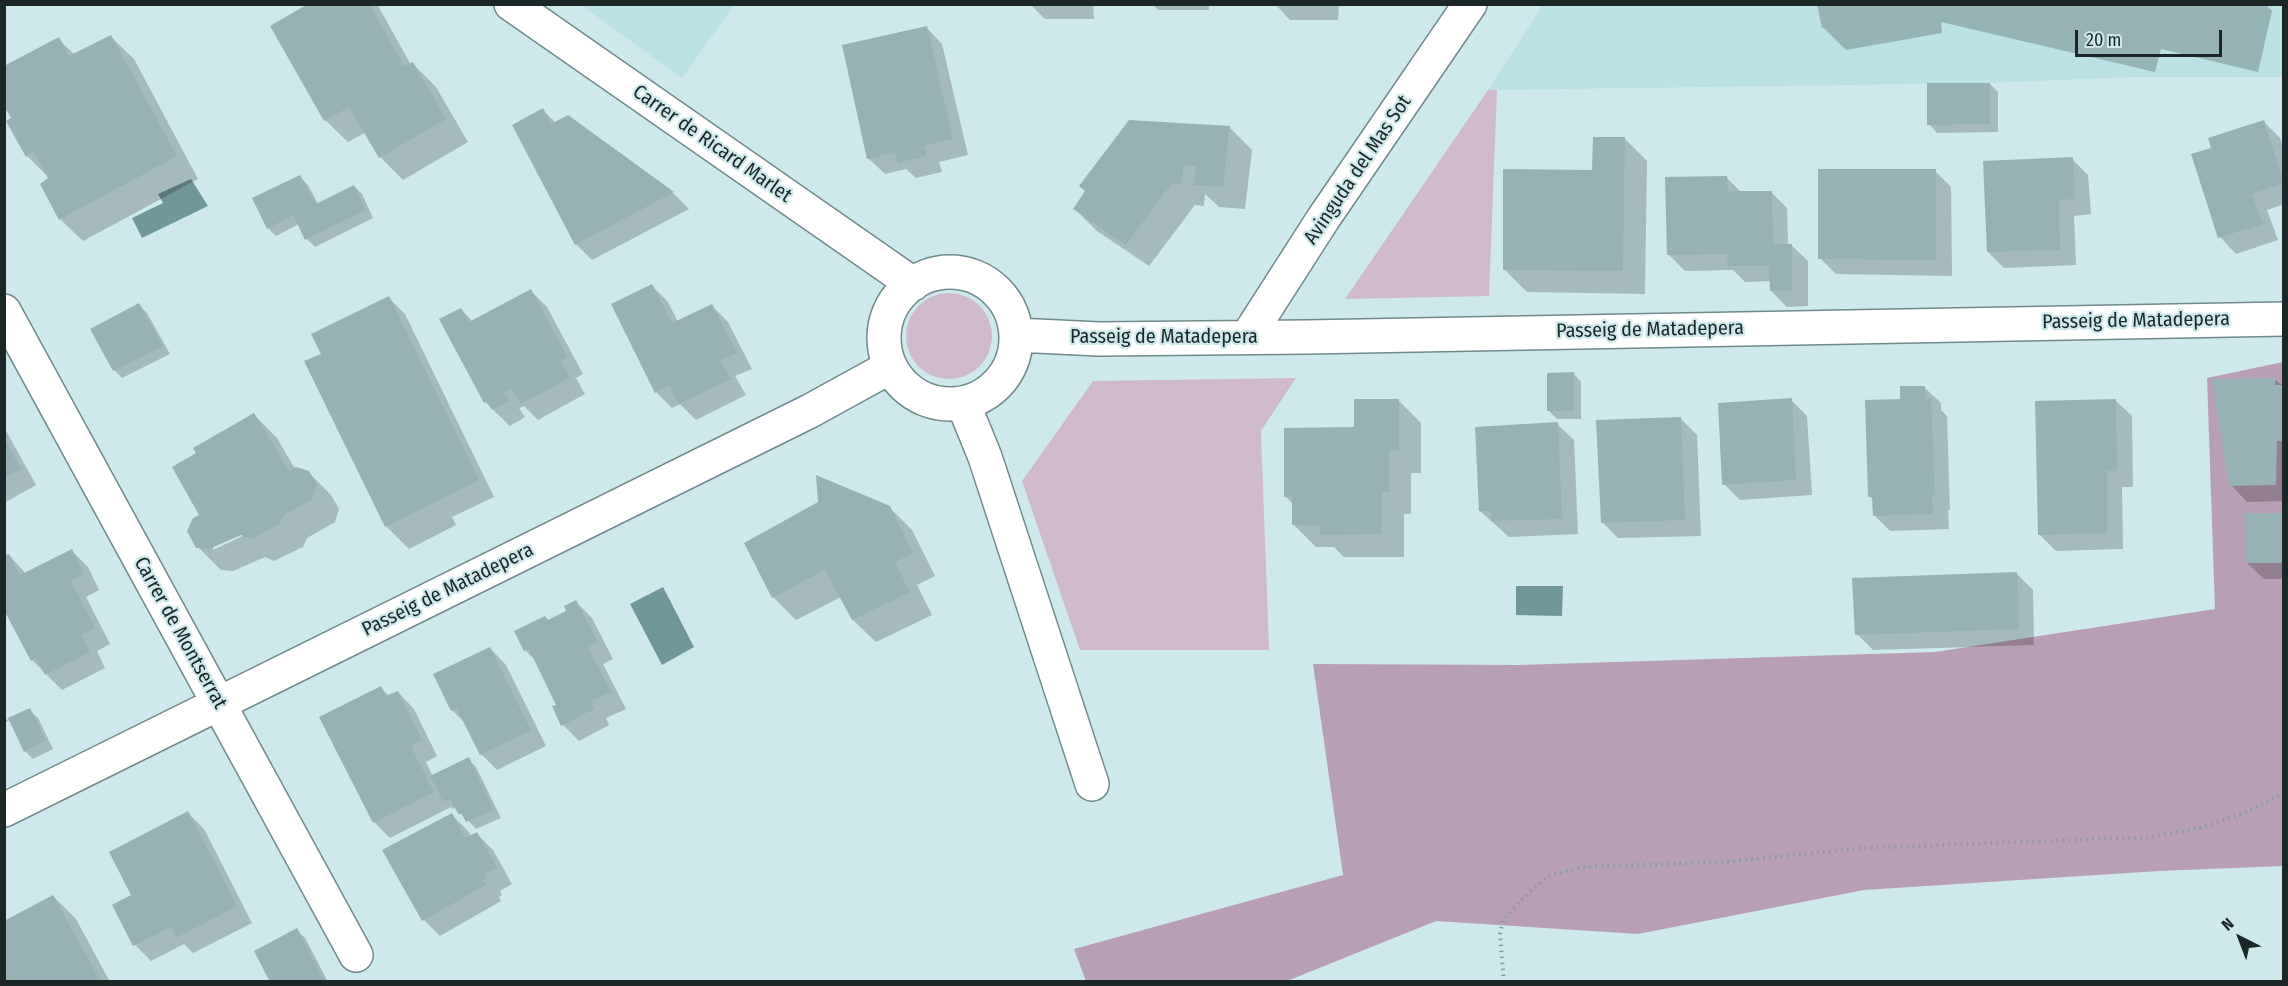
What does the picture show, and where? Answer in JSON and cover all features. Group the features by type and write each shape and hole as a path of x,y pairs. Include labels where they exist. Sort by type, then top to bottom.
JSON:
{"street":[{"name":"Carrer de Ricard Marlet","path":"511,4 913,284"},
{"name":"Avinguda del Mas Sot","path":"1248,336 1323,219 1470,4"},
{"path":"945,272 963,273 993,288 1005,301 1013,317 1016,334 1015,353 1008,371 996,386 981,397 963,403 946,405 913,394 899,382 890,367 884,344 886,321 900,294 928,276 945,272"},
{"name":"Carrer de Montserrat","path":"4,311 356,956"},
{"name":"Passeig de Matadepera","path":"1016,334 1099,339 2283,319"},
{"name":"Passeig de Matadepera","path":"4,810 810,411 890,367"},
{"path":"963,403 985,457 1092,784"}],"path":[{"path":"1504,981 1500,934 1503,921 1528,893 1547,877 1566,871 1584,867 1722,862 1864,848 2151,837 2207,826 2244,813 2283,793"}],"shaded area":[{"path":"581,5 734,5 682,78"},
{"path":"1543,5 2283,5 2283,77 2130,77 1990,83 1488,90"},
{"path":"1488,90 1497,90 1489,296 1345,299"},
{"path":"191,179 208,206 142,238 132,218 163,203 158,194"},
{"path":"949,293 973,300 985,312 992,336 985,360 973,372 949,379 925,372 913,360 906,336 913,312 925,300"},
{"path":"2283,362 2283,866 2159,871 1864,890 1638,934 1436,921 1287,981 1086,981 1074,949 1343,875 1313,664 1519,665 1935,652 2215,609 2207,378"},
{"path":"1296,378 1261,431 1269,650 1080,650 1022,481 1093,381"},
{"path":"1516,586 1563,586 1562,616 1516,615"},
{"path":"663,587 694,647 662,665 630,604"}],"building":[{"path":"308,4 369,4 404,66 413,62 446,119 379,158 349,107 324,121 270,26"},
{"path":"1817,4 1920,4 1920,11 1822,28"},
{"path":"1941,4 2246,4 2236,50 2138,27 2133,50"},
{"path":"927,26 953,139 924,146 926,156 898,163 895,152 867,159 842,45"},
{"path":"111,35 177,156 59,220 40,184 48,178 34,151 26,157 6,121 11,118 4,106 4,66 59,37 69,56"},
{"path":"1927,83 1990,83 1990,124 1927,125"},
{"path":"543,108 551,124 568,115 674,192 575,245 512,125"},
{"path":"1129,120 1230,126 1223,187 1194,185 1196,166 1184,165 1181,184 1172,183 1126,245 1073,209 1085,191 1079,186"},
{"path":"2264,120 2284,183 2252,194 2263,224 2218,238 2191,154 2211,148 2208,138"},
{"path":"1593,137 1625,137 1623,271 1503,270 1503,169 1592,170"},
{"path":"2073,157 2075,199 2059,200 2060,250 1987,252 1983,161"},
{"path":"1818,169 1936,169 1936,260 1818,259"},
{"path":"300,175 316,204 354,185 366,210 305,240 293,215 267,229 252,198"},
{"path":"1727,176 1728,191 1772,191 1773,244 1792,244 1792,291 1770,291 1769,266 1728,266 1727,254 1667,255 1665,177"},
{"path":"652,284 672,323 712,304 737,353 720,360 731,379 679,404 669,385 655,393 611,304"},
{"path":"531,289 568,358 561,361 570,378 521,404 511,389 504,392 510,401 492,410 487,401 484,403 439,319 461,308 469,322"},
{"path":"389,296 479,480 385,527 304,361 321,354 311,334"},
{"path":"139,303 163,346 113,371 90,329"},
{"path":"1574,372 1574,411 1547,411 1547,373"},
{"path":"2275,378 2275,385 2284,385 2284,441 2277,441 2276,485 2229,486 2212,379"},
{"path":"1900,386 1925,386 1925,399 1931,398 1935,495 1932,495 1933,514 1873,516 1872,497 1868,497 1865,400 1900,399"},
{"path":"1792,398 1796,480 1722,485 1718,403"},
{"path":"1354,399 1399,399 1399,451 1389,451 1389,492 1382,492 1382,534 1320,535 1320,525 1292,525 1292,497 1284,497 1284,428 1354,427"},
{"path":"2116,399 2117,471 2107,471 2107,533 2038,535 2035,401"},
{"path":"254,413 289,471 296,467 309,471 317,485 312,500 284,515 280,524 251,539 241,535 209,549 196,548 187,531 193,518 199,515 172,467 196,453 193,448"},
{"path":"1681,417 1685,520 1601,523 1596,420"},
{"path":"1558,422 1562,519 1491,521 1491,511 1479,511 1475,427"},
{"path":"4,438 21,469 4,478"},
{"path":"816,475 890,506 913,553 895,562 910,592 852,620 825,570 772,598 744,543 818,502"},
{"path":"2244,513 2284,513 2284,563 2246,563"},
{"path":"72,549 84,574 71,581 95,628 81,635 90,652 45,675 36,658 31,661 4,610 4,556 9,554 20,575"},
{"path":"2017,572 2019,629 1855,635 1852,578"},
{"path":"576,600 598,642 588,647 611,692 591,701 594,709 561,726 552,706 556,705 529,649 524,651 514,631 545,616 548,620 566,611 564,606"},
{"path":"490,647 531,730 480,755 457,709 451,711 433,674"},
{"path":"381,686 386,696 398,691 422,740 411,746 434,792 373,823 319,717"},
{"path":"30,708 46,740 24,752 8,718"},
{"path":"469,757 494,810 466,822 450,799 443,802 430,776"},
{"path":"188,811 237,906 176,938 171,927 133,946 112,905 131,895 109,852"},
{"path":"452,813 465,838 477,832 497,867 485,875 487,879 483,880 486,885 422,921 382,850"},
{"path":"53,895 101,982 4,982 4,921"},
{"path":"297,928 325,982 270,982 254,951"}]}
